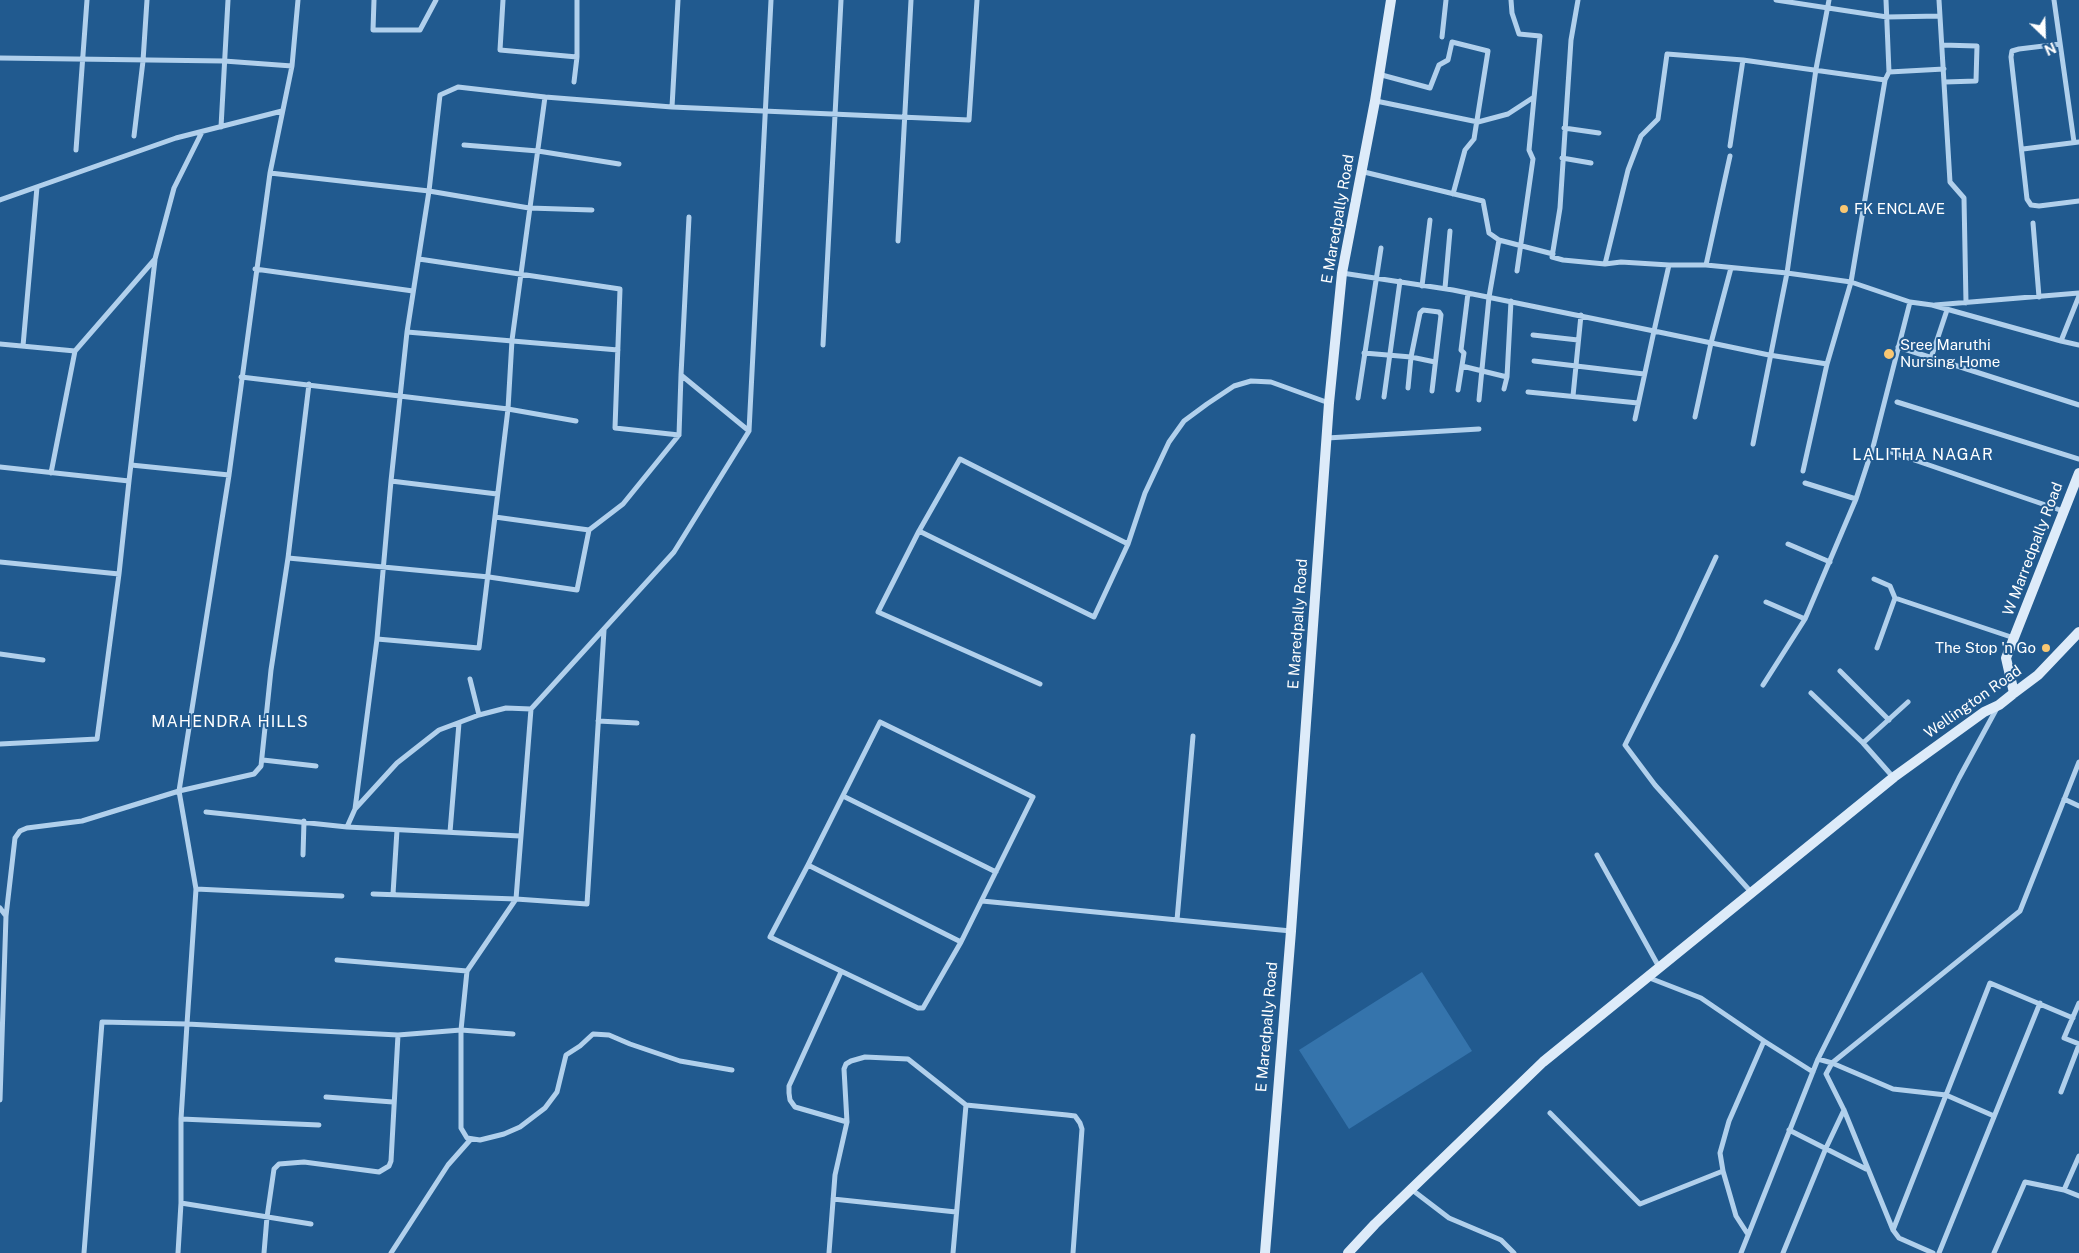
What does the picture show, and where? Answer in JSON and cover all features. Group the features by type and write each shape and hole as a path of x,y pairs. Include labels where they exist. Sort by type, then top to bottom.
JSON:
{"main road":[{"name":"E Maredpally Road","path":"1265,1253 1291,930 1326,438 1342,273 1375,100 1391,0"},
{"name":"W Marredpally Road","path":"2014,693 2006,658 2079,473"},
{"name":"Wellington Road","path":"1348,1253 1374,1224 1543,1062 1894,778 1984,712 1999,705 2038,674 2079,632"}],"street":[{"path":"76,150 87,0"},
{"path":"134,136 143,61 147,0"},
{"path":"221,127 228,0"},
{"path":"178,1253 181,1203 181,1119 196,889 179,791 229,475 270,173 292,66 298,0"},
{"path":"374,0 373,30 420,30 434,1"},
{"path":"502,0 500,50 577,57"},
{"path":"574,82 577,57 577,0"},
{"path":"672,107 678,0"},
{"path":"732,1070 680,1061 609,1035 593,1034 566,1055 557,1092 545,1108 520,1127 504,1134 480,1140 467,1138 461,1128 461,1030 467,971 516,899 531,709 674,552 749,431 771,0"},
{"path":"823,345 841,0"},
{"path":"898,241 910,0"},
{"path":"348,827 355,809 377,639 407,332 429,191 440,95 458,87 545,98 672,107 969,120 977,0"},
{"path":"1442,37 1446,0"},
{"path":"1511,0 1512,14 1519,34 1540,36 1530,150 1534,159 1517,272"},
{"path":"1578,0 1571,40 1560,208 1552,258 1605,264 1621,262 1706,265 1851,282 1910,302 1932,305 2079,346"},
{"path":"1776,0 1887,17 1940,16"},
{"path":"1753,444 1787,273 1816,69 1829,0"},
{"path":"1803,472 1827,364 1851,282 1885,80 1889,72 1886,0"},
{"path":"1939,0 1950,182 1964,198 1966,303"},
{"path":"2023,149 2076,142 2054,0"},
{"path":"1378,74 1430,88 1439,65 1448,60 1452,42 1488,51 1474,139 1465,150 1453,194"},
{"path":"2060,44 2012,51 2011,57 2023,149 2027,199 2031,205 2079,201"},
{"path":"1942,45 1977,46 1976,81 1945,82"},
{"path":"1605,264 1631,162 1641,136 1658,119 1667,54 1743,60 1885,80"},
{"path":"0,58 224,61 292,66"},
{"path":"1730,146 1743,60"},
{"path":"1889,72 1944,69"},
{"path":"1375,100 1478,122 1508,114 1534,97"},
{"path":"377,639 479,648 508,409 512,340 545,98"},
{"path":"0,200 176,138 282,111"},
{"path":"1564,128 1599,133"},
{"path":"0,744 97,739 119,574 155,260 174,188 202,132"},
{"path":"464,145 538,151 620,164"},
{"path":"1706,265 1730,156"},
{"path":"1562,158 1591,163"},
{"path":"1360,171 1483,201 1489,233 1499,240 1553,254"},
{"path":"270,173 429,191 529,208 592,210"},
{"path":"23,346 37,187"},
{"path":"288,558 489,577 577,590 589,530 623,504 679,435 689,217"},
{"path":"1422,286 1430,220"},
{"path":"2033,223 2039,297"},
{"path":"1445,288 1450,231"},
{"path":"1479,400 1489,297 1499,240"},
{"path":"1358,398 1381,248"},
{"path":"419,259 620,289 615,428 679,435"},
{"path":"51,473 75,351 155,260"},
{"path":"1635,419 1669,265"},
{"path":"1695,418 1711,343 1731,268"},
{"path":"256,269 413,291"},
{"path":"1342,273 1445,288 1770,355 1827,364"},
{"path":"1384,397 1400,282"},
{"path":"1458,390 1464,353 1461,350 1468,293"},
{"path":"1932,305 2079,295 2061,341"},
{"path":"1504,389 1507,377 1511,301"},
{"path":"1763,685 1805,620 1856,499 1873,446 1910,302"},
{"path":"1931,358 1947,310"},
{"path":"1408,388 1411,356 1421,311 1439,312 1441,318 1432,390"},
{"path":"1573,396 1581,315"},
{"path":"407,332 618,350"},
{"path":"1533,335 1578,340"},
{"path":"0,344 75,351"},
{"path":"1898,347 2079,405"},
{"path":"1364,353 1411,356 1436,362"},
{"path":"1534,362 1644,374"},
{"path":"1462,366 1507,377"},
{"path":"681,375 749,431"},
{"path":"241,377 508,409 576,421"},
{"path":"920,530 1094,617 1128,544 1145,494 1169,442 1184,421 1234,386 1251,381 1271,382 1329,403"},
{"path":"0,1100 6,916 15,838 20,831 27,828 82,822 179,791 254,774 261,766 271,670 288,558 309,384"},
{"path":"1528,392 1638,403"},
{"path":"1897,402 2079,459"},
{"path":"1326,438 1479,429"},
{"path":"1891,452 2063,511"},
{"path":"1040,684 878,612 920,530 960,459 1128,544"},
{"path":"131,465 229,475"},
{"path":"0,467 129,481"},
{"path":"391,481 497,494"},
{"path":"1805,483 1856,499"},
{"path":"495,517 589,530"},
{"path":"1788,544 1830,562"},
{"path":"1716,557 1625,745 1655,785 1752,893"},
{"path":"0,562 119,574"},
{"path":"1874,579 1890,586 1895,598 1877,648"},
{"path":"1895,598 2014,638"},
{"path":"1766,602 1805,620"},
{"path":"373,894 516,899 587,904 604,630"},
{"path":"0,654 43,660"},
{"path":"1840,671 1889,720"},
{"path":"470,679 479,715"},
{"path":"1811,693 1863,743 1894,778"},
{"path":"1863,743 1908,702"},
{"path":"1741,1253 1747,1233 1818,1059 1959,778 1999,705"},
{"path":"355,809 397,763 438,730 459,724 479,715 506,708 531,709"},
{"path":"598,721 637,723"},
{"path":"880,722 1033,797 961,942 927,1003 922,1008 918,1008 770,937 843,796 880,722"},
{"path":"450,832 459,724"},
{"path":"1177,920 1193,736"},
{"path":"263,760 316,766"},
{"path":"1933,1253 1899,1238 1893,1230 1866,1169 1844,1110 1826,1074 1832,1063 2020,910 2079,762"},
{"path":"843,796 996,872"},
{"path":"2064,800 2079,806"},
{"path":"206,812 348,827 520,836"},
{"path":"303,855 304,822"},
{"path":"393,894 397,830"},
{"path":"1597,855 1659,968"},
{"path":"808,866 961,942"},
{"path":"196,889 342,896"},
{"path":"982,901 1291,930"},
{"path":"0,908 6,916"},
{"path":"337,960 467,971"},
{"path":"841,972 794,1073 789,1090 790,1100 796,1107 847,1122"},
{"path":"1647,977 1701,998 1813,1072"},
{"path":"1893,1230 1990,983 2073,1018"},
{"path":"2061,1092 2079,1044 2064,1038 2079,1003"},
{"path":"1939,1253 2040,1004"},
{"path":"84,1253 102,1022 187,1024 398,1035 461,1030 513,1034"},
{"path":"264,1253 274,1170 280,1164 304,1162 379,1172 386,1169 391,1161 398,1035"},
{"path":"1747,1233 1736,1216 1723,1171 1720,1153 1729,1121 1764,1041"},
{"path":"829,1253 835,1175 847,1122 844,1069 846,1064 851,1061 865,1057 908,1059 966,1105 1075,1116 1082,1129 1074,1253"},
{"path":"1818,1059 1893,1089 1946,1095 1994,1116"},
{"path":"326,1097 393,1102"},
{"path":"952,1253 966,1105"},
{"path":"1783,1253 1826,1148 1844,1110"},
{"path":"1550,1113 1640,1204 1723,1171"},
{"path":"181,1119 319,1125"},
{"path":"1789,1130 1866,1169"},
{"path":"392,1253 448,1165 471,1139"},
{"path":"2064,1190 2079,1156"},
{"path":"1994,1253 2025,1182 2064,1190 2079,1196"},
{"path":"1411,1189 1449,1218 1501,1240 1514,1253"},
{"path":"833,1199 956,1212"},
{"path":"181,1203 311,1224"}],"shaded area":[{"path":"1422,972 1472,1051 1349,1129 1299,1050"}],"place":[{"name":"FK ENCLAVE","path":"1844,209"},
{"name":"Sree Maruthi Nursing Home","path":"1889,354"},
{"name":"The Stop 'n Go","path":"2046,648"}],"district":[{"name":"LALITHA NAGAR","path":"1923,455"},
{"name":"MAHENDRA HILLS","path":"230,722"}]}
